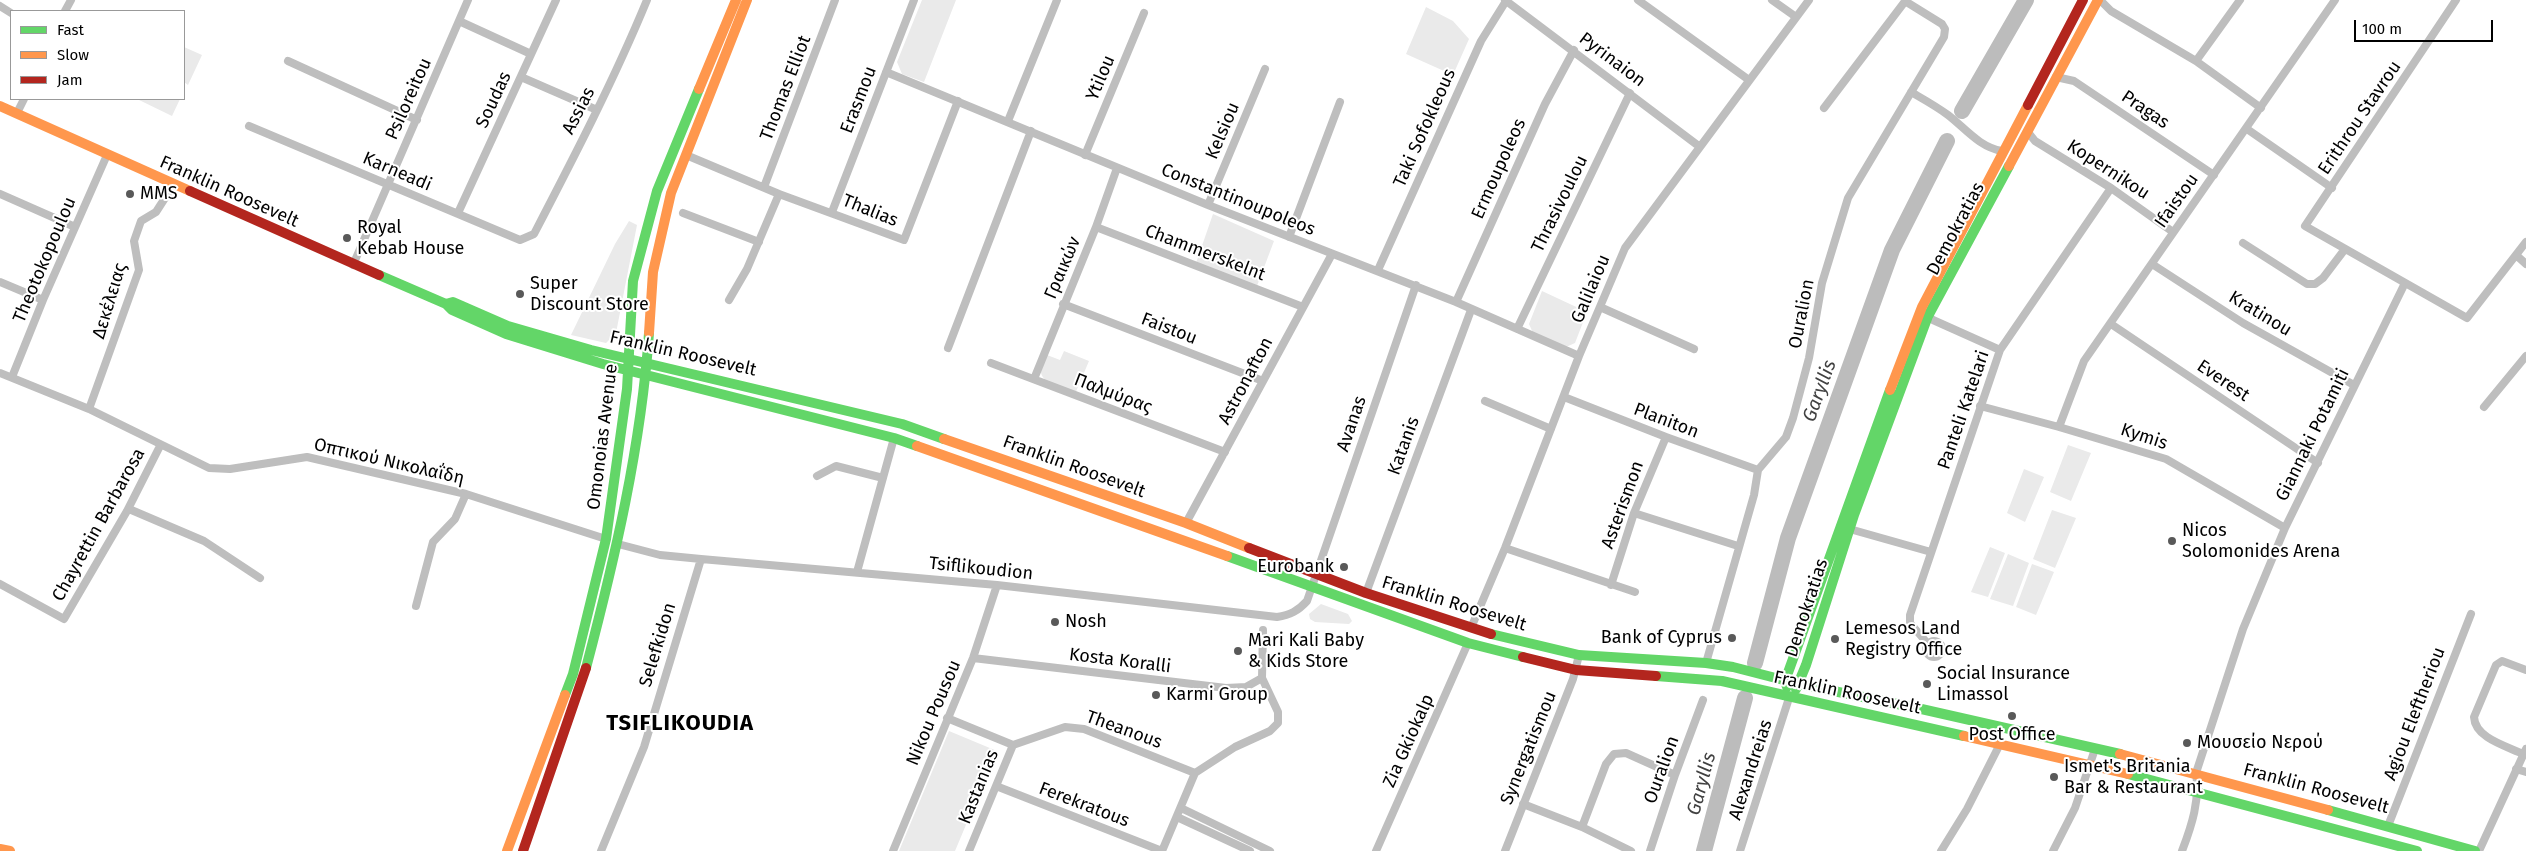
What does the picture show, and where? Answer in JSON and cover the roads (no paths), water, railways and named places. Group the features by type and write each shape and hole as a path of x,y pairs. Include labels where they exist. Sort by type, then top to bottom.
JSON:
{"main road":[{"name":"Omonoias Avenue","path":"507,851 573,674 606,539 628,371 628,334 634,281 657,190 736,0"},
{"name":"Omonoias Avenue","path":"523,851 584,676 618,544 646,375 653,272 671,194 747,0"},
{"name":"Demokratias","path":"1789,698 1785,681 1922,307 2002,151 2083,0"},
{"name":"Demokratias","path":"1789,698 1799,684 1850,528 1928,316 2099,0"},
{"name":"Franklin Roosevelt","path":"0,106 446,304 452,310 506,334 628,371 894,438 1178,537 1312,588 1468,643 1576,670 1722,681 1789,698 1871,714 2090,764 2199,792 2397,848 2417,851"},
{"name":"Franklin Roosevelt","path":"446,304 454,302 508,326 629,359 902,424 1186,523 1366,593 1471,628 1579,655 1706,663 2095,749 2196,773 2475,851"},
{"path":"0,849 10,851"}],"street":[{"name":"Psiloreitou","path":"353,264 468,0"},
{"name":"Soudas","path":"458,213 556,0"},
{"name":"Assias","path":"534,234 626,51 647,0"},
{"name":"Thomas Elliot","path":"764,188 835,0"},
{"name":"Erasmou","path":"832,212 914,0"},
{"path":"1008,122 1057,0"},
{"path":"1638,0 1749,80"},
{"path":"1772,0 1796,17"},
{"name":"Galilaiou","path":"1471,628 1505,548 1578,356 1625,248 1809,0"},
{"path":"1824,108 1905,0"},
{"name":"Ouralion","path":"1758,470 1786,437 1793,418 1809,358 1822,283 1848,198 1944,37 1945,29 1942,24 1905,0"},
{"path":"2099,0 2111,11 2196,62 2261,108"},
{"path":"2196,62 2240,0"},
{"name":"Ifaistou","path":"2059,427 2079,370 2335,0"},
{"name":"Erithrou Stavrou","path":"2344,249 2305,226 2456,0"},
{"name":"Pyrinaion","path":"1506,1 1574,50 1700,147"},
{"name":"Taki Sofokleous","path":"1378,270 1482,40 1506,1"},
{"name":"Ytilou","path":"1085,155 1144,13"},
{"path":"459,21 531,54"},
{"name":"Ermoupoleos","path":"1456,302 1545,104 1574,50"},
{"path":"288,61 417,120"},
{"name":"Kelsiou","path":"1208,205 1265,69"},
{"name":"Constantinoupoleos","path":"886,72 1208,205 1416,285 1578,356"},
{"path":"521,77 596,110"},
{"name":"Pragas","path":"2056,77 2074,81 2214,174"},
{"path":"1911,92 1948,115 1970,135 1994,150 2002,151"},
{"name":"Thrasivoulou","path":"1517,329 1630,93"},
{"path":"17,114 24,100"},
{"name":"Thalias","path":"686,155 779,194 904,240 958,101"},
{"path":"1288,237 1340,102"},
{"name":"Karneadi","path":"250,126 520,240 534,234"},
{"path":"2247,129 2332,188"},
{"path":"948,348 1031,131"},
{"name":"Kopernikou","path":"2027,131 2035,141 2111,188 2173,232"},
{"name":"Theotokopoulou","path":"12,377 43,300 107,155"},
{"name":"Γραικών","path":"1034,379 1096,227 1117,168"},
{"name":"Δεκέλειας","path":"89,409 139,270 134,241 141,221 156,212 174,184"},
{"name":"Panteli Katelari","path":"1928,644 1909,620 2000,350 2111,188"},
{"path":"0,194 75,227"},
{"path":"729,300 759,242 779,194"},
{"path":"683,213 759,242"},
{"name":"Chammerskelnt","path":"1096,227 1303,307"},
{"path":"2243,243 2307,284 2315,284 2324,278 2344,249 2467,318 2526,242"},
{"name":"Astronafton","path":"1186,523 1332,254"},
{"path":"2516,255 2526,264"},
{"name":"Kratinou","path":"2152,264 2244,323 2354,385"},
{"path":"0,282 43,300"},
{"name":"Giannaki Potamiti","path":"2196,773 2243,629 2285,528 2405,283"},
{"name":"Avanas","path":"1316,573 1416,285"},
{"name":"Faistou","path":"1063,304 1263,381"},
{"path":"1600,307 1694,349"},
{"path":"1922,307 1928,316 2000,350"},
{"name":"Katanis","path":"1366,593 1471,310"},
{"name":"Everest","path":"2111,324 2318,463"},
{"path":"2484,407 2526,356"},
{"name":"Παλμύρας","path":"991,363 1099,406 1225,452"},
{"name":"Οπτικού Νικολαΐδη","path":"0,373 89,409 160,446 210,468 230,469 307,457 466,494 606,539"},
{"name":"Planiton","path":"1564,397 1666,437 1758,470"},
{"path":"1485,401 1551,429"},
{"name":"Kymis","path":"1980,406 2166,459 2285,528"},
{"name":"Asterismon","path":"1611,584 1634,514 1666,437"},
{"path":"857,572 894,438"},
{"name":"Chayrettin Barbarosa","path":"0,584 64,619 128,509 160,446"},
{"path":"817,476 836,466 883,478"},
{"path":"1706,663 1754,495 1758,470"},
{"path":"416,606 433,542 455,519 466,494"},
{"path":"128,509 204,541 260,578"},
{"path":"1634,514 1738,546"},
{"path":"1839,530 1850,528 1931,552"},
{"name":"Tsiflikoudion","path":"618,544 660,555 997,585 1277,617 1299,610 1307,601 1316,573"},
{"path":"1505,548 1636,592"},
{"name":"Selefkidon","path":"601,851 644,747 701,559"},
{"name":"Nikou Pousou","path":"893,851 973,658 997,585"},
{"name":"Agiou Eleftheriou","path":"2388,826 2471,614"},
{"path":"1162,851 1195,773 1235,747 1270,732 1278,723 1278,712 1262,678 1263,630"},
{"name":"Zia Gkiokalp","path":"1376,851 1468,643"},
{"name":"Synergatismou","path":"1505,851 1576,670 1579,655"},
{"name":"Kosta Koralli","path":"973,658 1226,688 1246,687 1262,678"},
{"path":"2479,851 2525,751 2480,733 2474,726 2474,717 2496,665 2502,661 2526,670"},
{"name":"Alexandreias","path":"1740,851 1789,698"},
{"name":"Ouralion","path":"1650,851 1675,775 1704,700"},
{"name":"Kastanias","path":"947,718 1013,745 969,851"},
{"name":"Theanous","path":"1013,745 1065,727 1084,729 1195,773"},
{"path":"1941,851 1967,809 2000,744"},
{"path":"2053,851 2075,808 2095,749"},
{"path":"1582,827 1606,764 1614,754 1626,754 1675,775"},
{"path":"2516,769 2526,772"},
{"path":"2182,851 2199,792 2196,773"},
{"name":"Ferekratous","path":"996,786 1162,851"},
{"path":"1523,804 1582,827 1631,851"},
{"path":"1181,808 1270,851"},
{"path":"1177,817 1250,851"}],"waterway":[{"name":"Garyllis","path":"1962,111 2026,0"},
{"name":"Garyllis","path":"1755,663 1788,538 1892,250 1947,141"},
{"name":"Garyllis","path":"1704,851 1745,698"}],"place":[{"name":"MMS","path":"130,194"},
{"name":"Royal Kebab House","path":"347,238"},
{"name":"Super Discount Store","path":"520,294"},
{"name":"Nicos Solomonides Arena","path":"2172,541"},
{"name":"Eurobank","path":"1344,567"},
{"name":"Nosh","path":"1055,622"},
{"name":"Bank of Cyprus","path":"1732,638"},
{"name":"Lemesos Land Registry Office","path":"1835,639"},
{"name":"Mari Kali Baby & Kids Store","path":"1238,651"},
{"name":"Social Insurance Limassol","path":"1927,684"},
{"name":"Karmi Group","path":"1156,695"},
{"name":"Post Office","path":"2012,716"},
{"name":"Μουσείο Νερού","path":"2187,743"},
{"name":"Ismet's Britania Bar & Restaurant","path":"2054,777"}],"district":[{"name":"TSIFLIKOUDIA","path":"680,724"}]}
